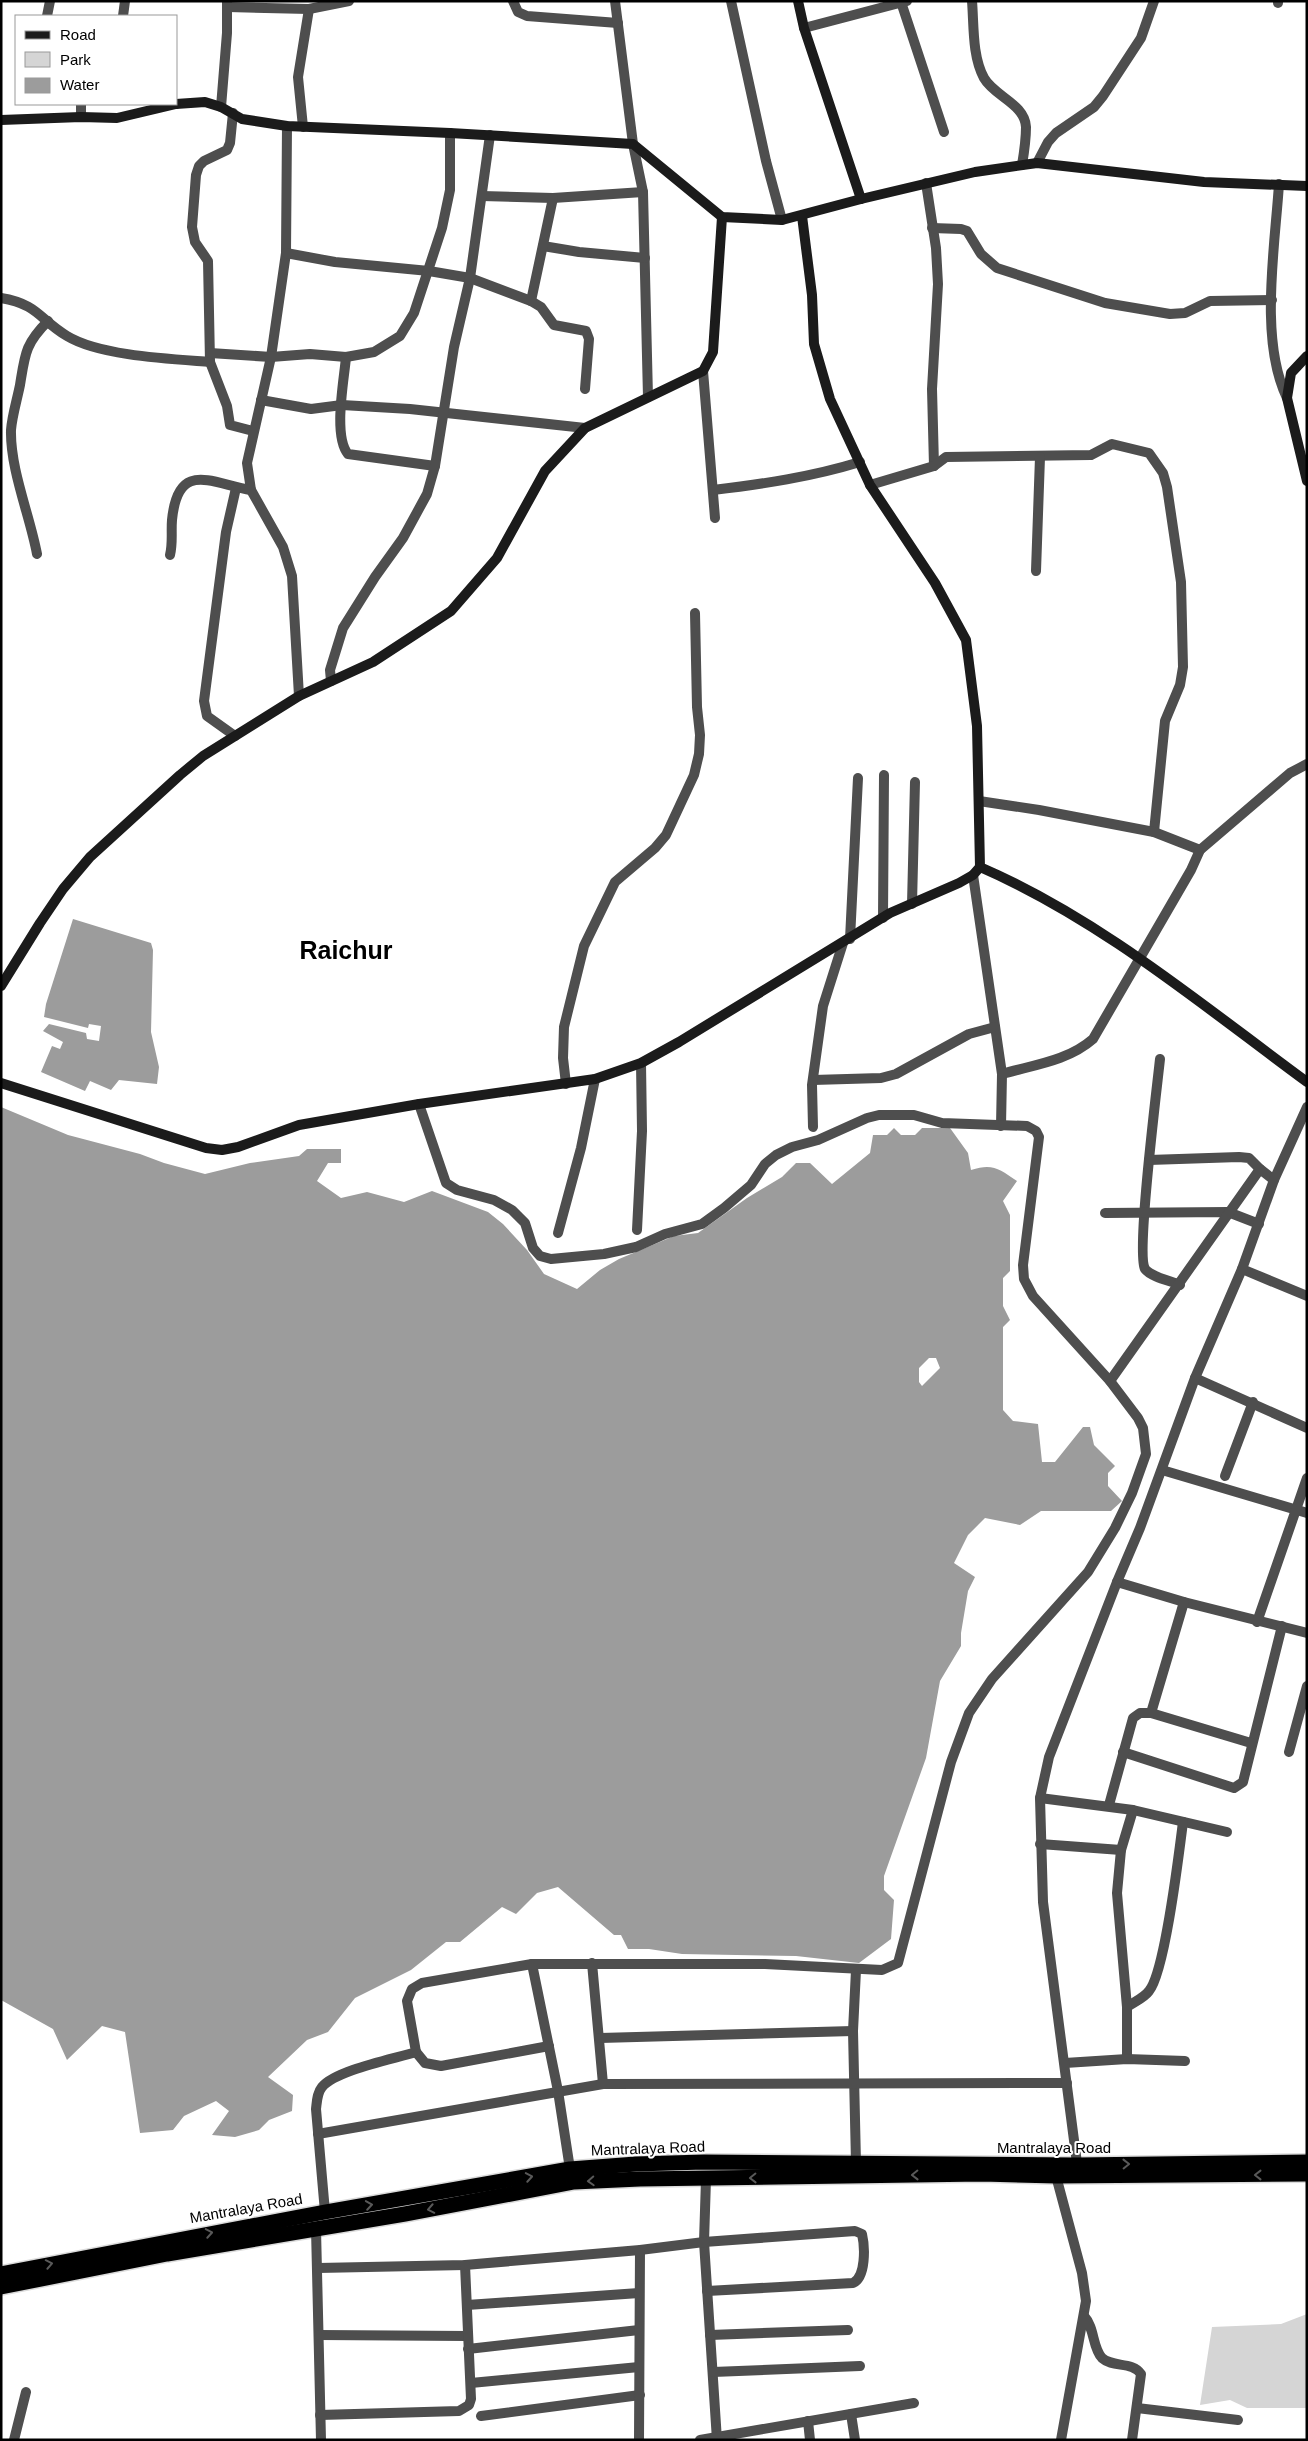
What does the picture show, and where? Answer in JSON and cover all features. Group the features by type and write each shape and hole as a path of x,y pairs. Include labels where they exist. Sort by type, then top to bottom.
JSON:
{"highway":[{"name":"Mantralaya Road","path":"1,2274 325,2212 570,2169 646,2164 856,2163 1078,2170 1307,2162"},
{"name":"Mantralaya Road","path":"1,2287 168,2254 574,2182 982,2174 1056,2176 1078,2170"},
{"path":"1078,2170 1307,2174"}],"main road":[{"path":"798,1 804,28 861,199"},
{"path":"178,104 205,102 221,107 242,119 288,126 450,132 633,144 722,217 782,220 975,172 1037,164 1204,182 1307,186"},
{"path":"1,120 81,116 117,118 172,105"},
{"path":"802,216 812,295 814,344 830,399 870,485 935,583 966,640 977,726 979,801 977,871"},
{"path":"1,986 63,889 90,856 191,766 298,696 373,662 450,611 497,558 545,471 585,428 648,396 704,371 713,352 722,217"},
{"path":"1307,356 1291,372 1287,398 1307,481"},
{"path":"1,1083 196,1146 222,1150 238,1147 299,1125 419,1104 595,1079 641,1063 680,1042 883,918 977,871 1019,884 1080,918 1138,958 1307,1082"}],"street":[{"path":"47,15 50,1"},
{"path":"123,15 125,1"},
{"path":"221,107 227,4 316,6 349,1"},
{"path":"513,1 518,12 527,16 618,23"},
{"path":"616,1 633,144 643,192 648,396"},
{"path":"731,1 766,161 782,220"},
{"path":"972,1 978,65 981,72 992,89 1020,111 1024,118 1026,126 1022,166"},
{"path":"1037,164 1048,142 1056,133 1094,107 1103,96 1141,38 1154,1"},
{"path":"804,28 904,2 944,132"},
{"path":"303,127 298,76 316,6"},
{"path":"81,105 81,116"},
{"path":"233,113 230,142 227,150 204,161 199,166 196,175 193,236 208,261 210,358 227,406 230,424 253,431"},
{"path":"288,126 286,253 270,357 246,463 251,490 283,547 292,576 298,696"},
{"path":"1,298 16,301 29,307 67,336 89,345 145,356 210,358 310,354 346,357 374,352 400,336 414,313 442,228 450,190 450,132"},
{"path":"331,681 330,670 343,628 375,577 403,538 427,494 434,466 454,347 470,278 490,135"},
{"path":"926,183 938,284 932,389 934,466"},
{"path":"1279,184 1272,300 1276,368 1287,398"},
{"path":"482,196 553,198 643,192"},
{"path":"531,301 553,198"},
{"path":"932,228 968,231 982,254 997,268 1105,302 1170,314 1185,313 1210,301 1272,300"},
{"path":"542,246 578,252 645,258"},
{"path":"286,253 335,262 428,271 470,278 531,301 541,307 554,325 586,331 590,339 585,389"},
{"path":"37,554 33,530 21,493 6,430 26,352 35,334 48,320"},
{"path":"346,357 342,405 342,442 348,454 434,466"},
{"path":"704,371 715,518"},
{"path":"261,400 311,409 342,405 443,412 585,428"},
{"path":"870,485 934,466 946,457 961,455 1040,457 1091,455 1112,444 1150,452 1163,473 1181,582 1183,667 1180,685 1165,721 1154,832"},
{"path":"1036,571 1040,457"},
{"path":"713,490 782,481 827,472 860,462"},
{"path":"170,555 174,540 173,514 180,489 184,484 197,479 251,490"},
{"path":"235,736 207,716 204,701 226,532 236,488"},
{"path":"566,1084 563,1058 564,1027 584,946 615,882 655,848 666,835 694,775 699,754 700,735 697,707 696,613"},
{"path":"1002,1074 1080,1050 1093,1039 1138,958 1191,870 1200,850 1290,773 1307,764"},
{"path":"883,918 884,775"},
{"path":"813,1126 813,1080 824,1006 846,941 858,778"},
{"path":"912,904 915,782"},
{"path":"979,801 1039,810 1154,832 1200,850"},
{"path":"977,871 994,1028 1002,1074 1001,1126"},
{"path":"813,1080 881,1078 896,1074 969,1034 994,1028"},
{"path":"1160,1059 1144,1212 1143,1261 1148,1272 1180,1285"},
{"path":"637,1230 642,1131 641,1063"},
{"path":"558,1233 581,1148 595,1079"},
{"path":"419,1104 446,1183 457,1190 494,1200 512,1210 525,1223 533,1248 540,1256 551,1259 604,1254 636,1247 666,1234 702,1224 751,1185 765,1164 776,1155 792,1147 818,1140 867,1118 879,1115 914,1115 942,1123 1027,1126 1036,1131 1039,1137 1023,1265 1026,1286 1032,1296 1110,1380 1141,1423 1146,1441 1146,1454 1132,1493 1115,1528 1088,1572 992,1679 969,1713 950,1762 898,1963 882,1970 765,1964 532,1964 422,1983 412,1989 407,2001 416,2052 425,2063 441,2066 549,2046"},
{"path":"1078,2170 1043,1902 1040,1798 1049,1757 1162,1470 1195,1378 1242,1269 1274,1180 1307,1107"},
{"path":"1150,1160 1249,1158 1274,1180"},
{"path":"1110,1380 1180,1285 1228,1212 1260,1169"},
{"path":"1105,1213 1228,1212 1258,1224"},
{"path":"1242,1269 1307,1296"},
{"path":"1195,1378 1253,1402 1307,1428"},
{"path":"1225,1476 1253,1402"},
{"path":"1162,1470 1307,1513"},
{"path":"1257,1622 1307,1478"},
{"path":"1117,1582 1257,1622 1307,1633"},
{"path":"1151,1714 1184,1602"},
{"path":"1123,1752 1234,1788 1243,1782 1251,1743 1282,1626"},
{"path":"1289,1752 1304,1709 1307,1686"},
{"path":"1109,1805 1133,1718 1140,1713 1151,1714 1251,1743"},
{"path":"1040,1798 1109,1805 1227,1832"},
{"path":"1127,2059 1127,2007 1116,1893 1121,1850 1133,1810"},
{"path":"1127,2007 1149,1992 1155,1982 1161,1958 1183,1822"},
{"path":"1040,1844 1121,1850"},
{"path":"592,1963 603,2084"},
{"path":"532,1964 558,2091 570,2169"},
{"path":"856,1970 853,2031 856,2163"},
{"path":"600,2038 853,2031"},
{"path":"325,2212 318,2134 317,2097 321,2088 339,2074 416,2052"},
{"path":"1065,2063 1127,2059 1186,2061"},
{"path":"318,2134 603,2084 1067,2083"},
{"path":"1056,2176 1085,2287 1084,2316 1061,2440"},
{"path":"706,2179 704,2242 717,2438"},
{"path":"316,2229 322,2440"},
{"path":"318,2268 465,2265 640,2250 704,2242 855,2231 862,2234 862,2273 857,2281 853,2283 707,2292"},
{"path":"639,2440 640,2250"},
{"path":"320,2415 459,2412 470,2405 471,2383 467,2336 465,2265"},
{"path":"467,2305 639,2293"},
{"path":"1084,2316 1092,2328 1101,2357 1106,2361 1132,2367 1141,2374 1132,2440"},
{"path":"468,2349 639,2330"},
{"path":"710,2335 848,2330"},
{"path":"319,2334 467,2336"},
{"path":"713,2372 860,2366"},
{"path":"471,2383 639,2367"},
{"path":"14,2440 26,2392"},
{"path":"481,2416 640,2395"},
{"path":"700,2440 914,2402"},
{"path":"1137,2408 1238,2420"},
{"path":"851,2414 855,2440"},
{"path":"808,2421 810,2440"}],"green space":[{"path":"1307,2314 1307,2408 1247,2408 1230,2400 1200,2405 1212,2327 1281,2324"}],"water":[{"path":"73,919 151,943 153,950 151,1032 159,1067 157,1084 119,1080 111,1090 90,1081 85,1091 41,1072 52,1046 60,1049 63,1042 43,1031 49,1024 86,1033 87,1039 99,1041 101,1026 89,1024 88,1028 44,1017 46,1004"},
{"path":"1,1107 68,1135 205,1174 250,1163 299,1156 307,1149 341,1149 341,1163 328,1163 317,1181 341,1198 367,1192 404,1202 432,1191 488,1212 503,1224 527,1250 544,1274 577,1289 600,1270 619,1259 674,1236 698,1233 747,1198 782,1177 796,1163 810,1163 832,1184 870,1153 873,1135 887,1135 894,1128 901,1135 915,1135 922,1128 950,1128 968,1153 971,1170 985,1167 996,1168 1017,1181 1003,1201 1010,1215 1010,1271 1003,1278 1003,1306 1010,1320 1003,1327 1003,1410 1013,1421 1038,1424 1042,1462 1055,1462 1083,1427 1090,1427 1094,1445 1115,1466 1108,1473 1108,1486 1122,1501 1111,1511 1041,1511 1020,1525 985,1518 968,1535 954,1563 975,1577 968,1591 961,1633 961,1646 940,1681 926,1758 884,1876 884,1890 894,1900 891,1939 859,1963 796,1956 682,1954 649,1949 628,1949 621,1935 614,1935 558,1887 537,1893 516,1914 502,1907 460,1942 446,1942 411,1970 355,1998 328,2032 307,2040 268,2077 293,2095 292,2111 269,2120 259,2130 235,2137 212,2135 229,2111 216,2101 184,2116 173,2130 140,2133 125,2032 102,2026 67,2060 53,2029 1,2000","holes":["929,1358 936,1358 940,1368 922,1386 919,1382 919,1368"]}],"district":[{"name":"Raichur","path":"346,950"}]}
